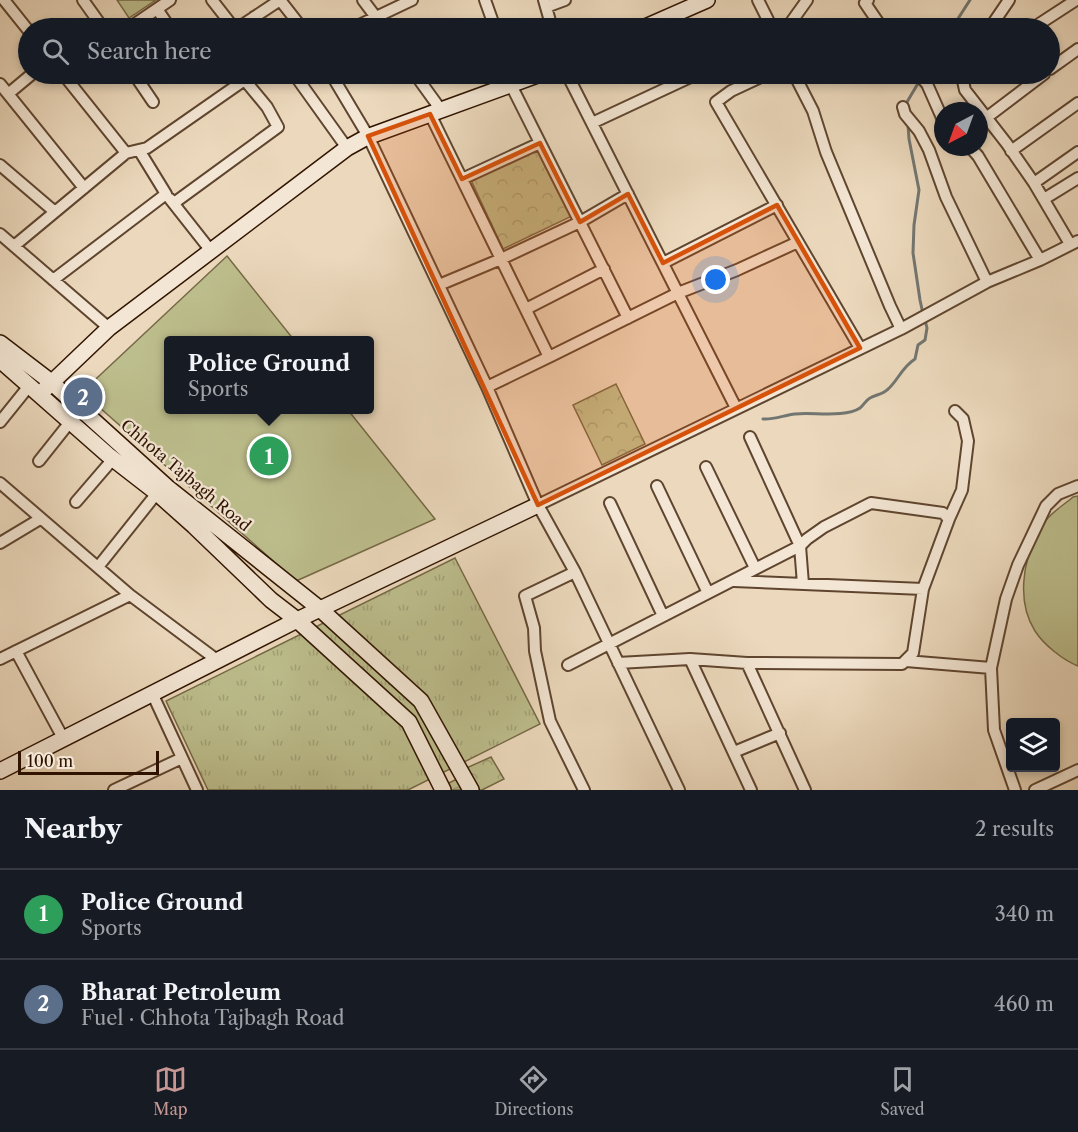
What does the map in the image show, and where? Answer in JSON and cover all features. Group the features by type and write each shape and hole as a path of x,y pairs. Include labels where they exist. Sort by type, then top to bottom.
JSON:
{"main road":[{"path":"664,18 700,1"},
{"path":"35,391 51,382 109,328 346,148 368,136 435,112 498,84"},
{"name":"Chhota Tajbagh Road","path":"0,343 51,382 167,487 320,609 421,701 471,790"},
{"path":"0,360 194,526 271,600 297,620 409,722 443,790"},
{"path":"0,771 297,620 538,505"}],"street":[{"path":"4,0 18,18"},
{"path":"83,0 92,18"},
{"path":"144,18 170,0"},
{"path":"212,0 227,18"},
{"path":"254,17 280,0 294,18"},
{"path":"363,0 375,17 412,0"},
{"path":"485,0 491,18"},
{"path":"545,4 565,0"},
{"path":"758,0 767,18"},
{"path":"794,18 807,0"},
{"path":"868,0 864,3 875,18"},
{"path":"997,18 1009,0"},
{"path":"1049,18 1077,0"},
{"path":"157,9 163,18"},
{"path":"1060,62 1078,49"},
{"path":"0,84 84,188"},
{"path":"8,94 20,84"},
{"path":"71,84 126,153"},
{"path":"141,84 153,102"},
{"path":"14,246 126,153 147,148 234,84"},
{"path":"174,203 278,127 267,107 248,84"},
{"path":"301,84 346,148"},
{"path":"337,84 368,136 487,387 538,505 575,572 679,790"},
{"path":"420,84 435,112 462,179 549,357"},
{"path":"511,84 628,318"},
{"path":"572,84 736,408"},
{"path":"592,123 676,84"},
{"path":"746,84 716,102 860,348"},
{"path":"799,84 808,100 826,152 901,329"},
{"path":"924,84 934,103"},
{"path":"964,84 965,90 974,102"},
{"path":"988,116 1031,84"},
{"path":"1011,151 1078,103"},
{"path":"907,114 929,150 946,197 987,282"},
{"path":"538,505 901,329 987,282 1074,243 988,121"},
{"path":"462,179 540,144"},
{"path":"139,150 166,194 211,251"},
{"path":"1034,183 1078,152"},
{"path":"978,156 1040,260"},
{"path":"0,165 55,212"},
{"path":"1044,199 1078,178"},
{"path":"53,280 166,194"},
{"path":"439,285 580,222 628,194"},
{"path":"663,263 777,205"},
{"path":"0,234 109,328"},
{"path":"487,387 678,293 737,270 798,242"},
{"path":"526,309 604,269"},
{"path":"0,422 35,391"},
{"path":"618,663 690,660 747,663 902,664 912,653 922,589 962,490 968,441 963,419 955,411"},
{"path":"39,460 70,422"},
{"path":"750,437 800,546 803,584"},
{"path":"76,502 113,459"},
{"path":"706,467 756,568 759,582"},
{"path":"0,483 130,595 217,660"},
{"path":"657,486 708,593"},
{"path":"1015,790 994,730 991,668 1006,599 1018,565 1046,506 1058,494 1078,486"},
{"path":"98,567 157,494"},
{"path":"610,503 663,616"},
{"path":"568,665 800,546 825,527 871,503 943,513 949,519"},
{"path":"0,543 40,519"},
{"path":"575,572 525,596 534,628 535,651 550,721 584,790"},
{"path":"731,581 922,589"},
{"path":"0,659 130,595"},
{"path":"16,651 63,738"},
{"path":"690,660 752,790"},
{"path":"906,661 991,668"},
{"path":"747,663 805,790"},
{"path":"152,693 197,790"},
{"path":"734,752 780,733"},
{"path":"114,790 182,758"},
{"path":"1035,790 1078,770"}],"highlighted area":[{"path":"430,114 462,179 540,143 580,222 628,194 663,263 777,205 860,348 538,505 368,136"}],"green space":[{"path":"117,0 156,0 129,18"},
{"path":"537,150 572,216 503,249 471,180"},
{"path":"227,256 291,336 164,336 164,414 351,414 435,519 296,581 82,392"},
{"path":"616,384 645,444 602,465 573,405"},
{"path":"1078,496 1078,666 1054,652 1035,631 1026,608 1024,582 1028,557 1044,524 1057,510 1073,497"},
{"path":"455,558 540,724 408,790 208,790 166,701"},
{"path":"491,757 504,779 482,790 435,790 463,776 462,770"}],"waterway":[{"path":"958,18 970,0"},
{"path":"907,106 918,84"},
{"path":"908,125 919,190 913,253 923,314"},
{"path":"763,419 795,414 846,413 860,408 869,399 887,390 906,366 915,359 918,345 925,340 927,328 925,320"}],"place":[{"name":"Bharat Petroleum","path":"83,397"},
{"name":"Police Ground","path":"269,456"}]}
